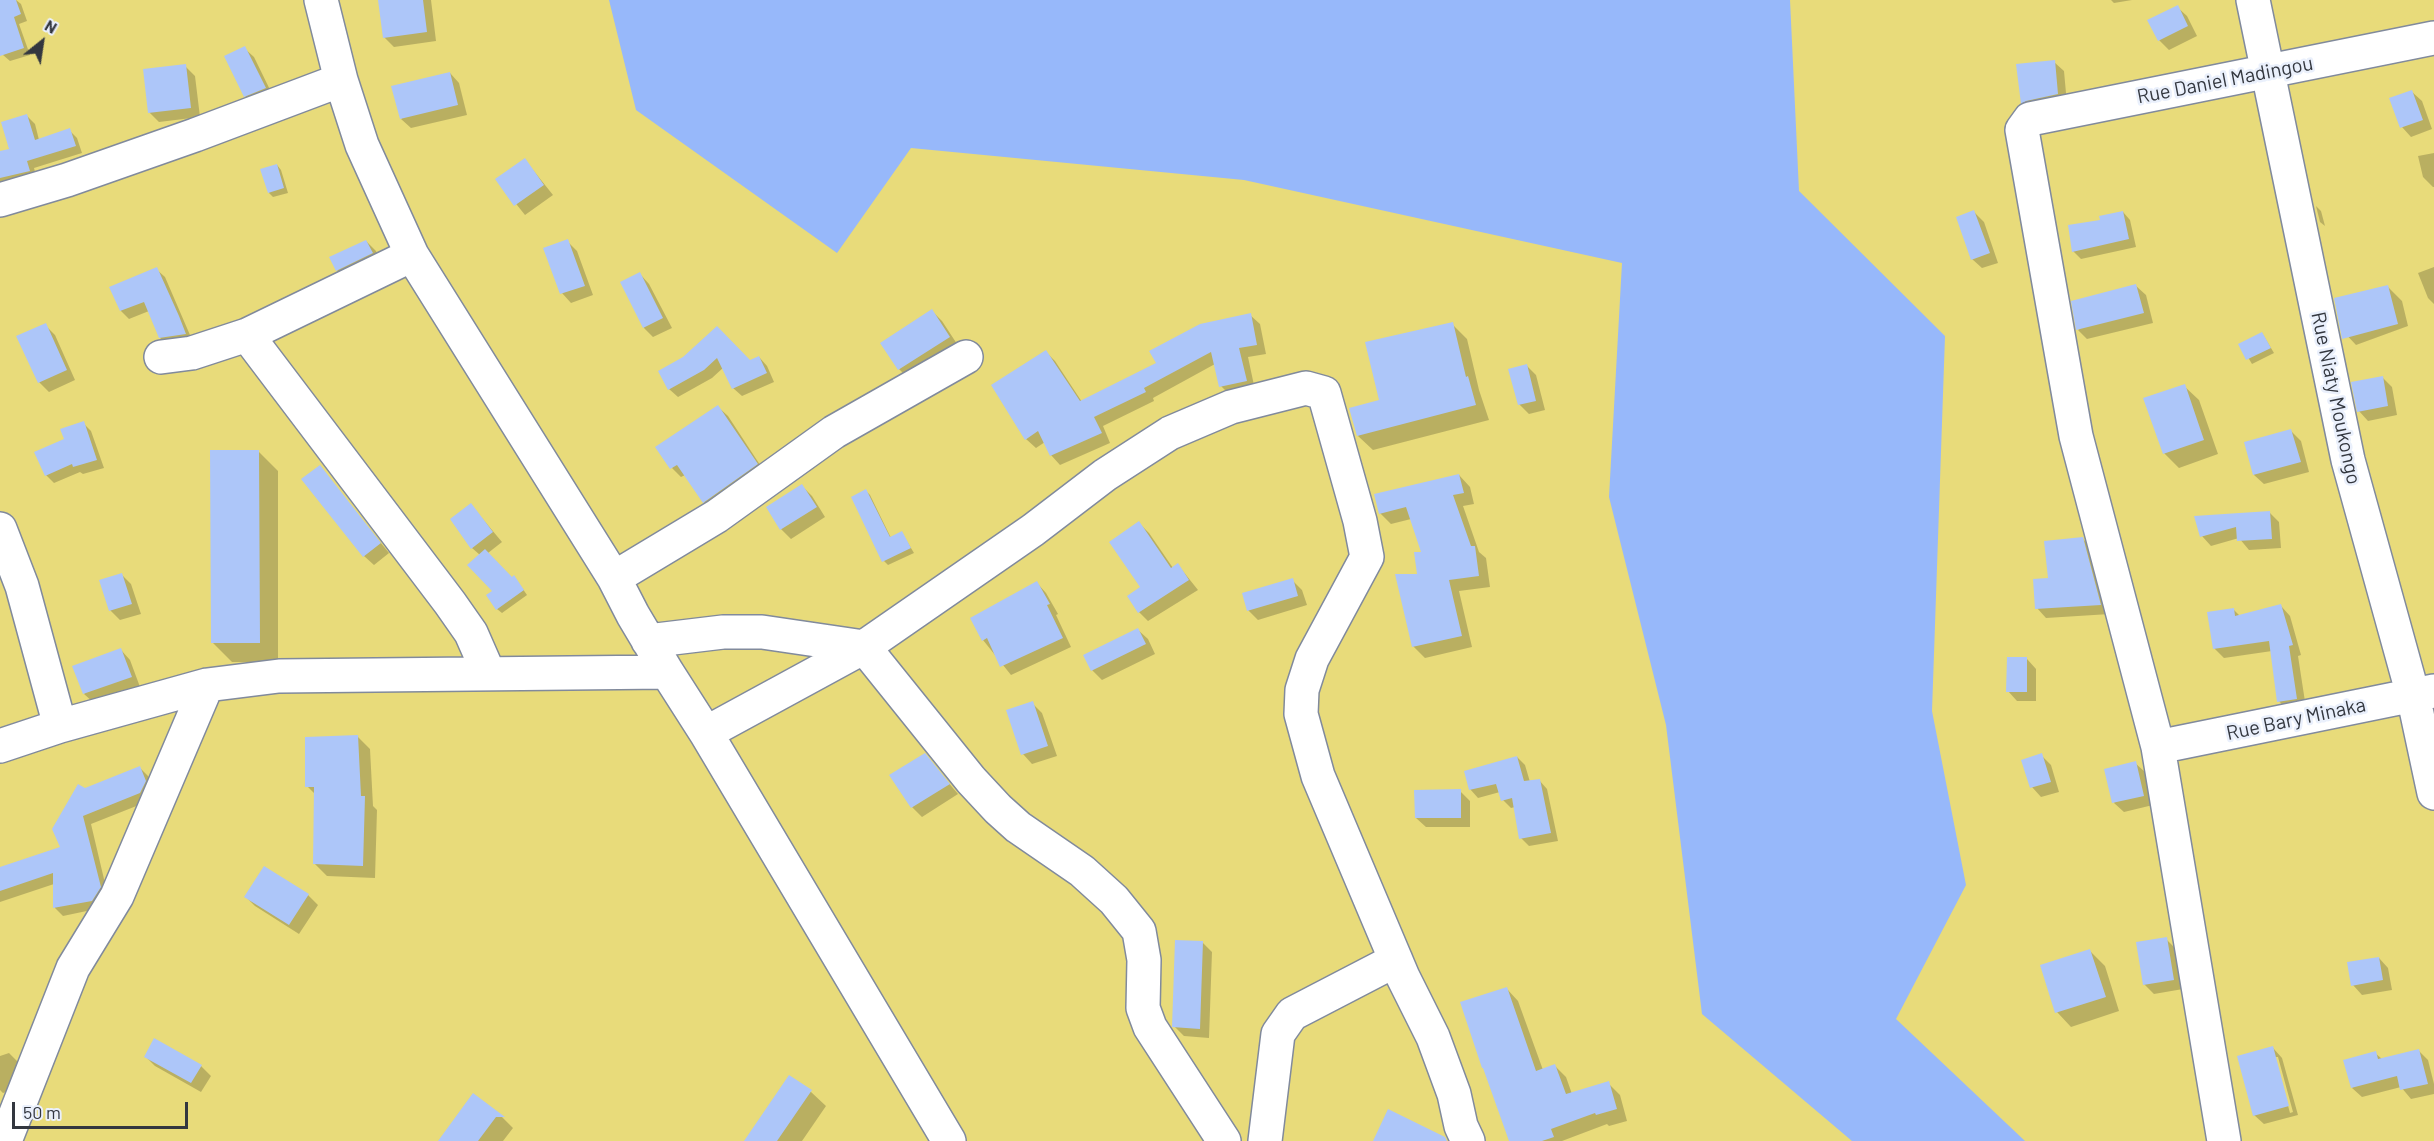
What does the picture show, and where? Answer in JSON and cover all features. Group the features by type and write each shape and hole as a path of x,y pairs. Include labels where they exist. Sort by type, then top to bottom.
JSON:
{"street":[{"path":"321,0 341,80 362,145 412,255 615,578 648,641 706,733 949,1141"},
{"name":"Rue Niaty Moukongo","path":"2253,0 2348,460 2423,693 2434,794"},
{"name":"Rue Daniel Madingou","path":"2158,747 2076,436 2022,130 2030,119 2434,38"},
{"path":"0,200 67,180 341,80"},
{"path":"161,357 192,353 247,334 412,255"},
{"path":"247,334 450,603 471,633 489,674"},
{"path":"615,578 717,516 834,432 966,357"},
{"path":"706,733 864,647 1033,530 1105,475 1170,433 1231,407 1306,388 1324,393 1360,521 1367,557 1312,658 1302,690 1301,714 1318,776 1396,960 1433,1037 1454,1094 1461,1126 1468,1141"},
{"path":"0,530 11,580 60,726"},
{"path":"648,641 723,632 762,632 864,647 971,780 998,809 1018,827 1082,871 1114,900 1139,931 1144,960 1143,1008 1150,1027 1224,1141"},
{"path":"0,746 60,726 207,685 279,676 667,672"},
{"path":"5,1141 73,968 117,896 207,685"},
{"name":"Rue Bary Minaka","path":"2158,747 2423,693"},
{"path":"2158,747 2224,1141"},
{"path":"1265,1141 1278,1034 1292,1014 1396,960"}],"shaded area":[{"path":"0,0 2434,0 2434,1141 0,1141"}],"water":[{"path":"609,0 1790,0 1799,191 1945,336 1932,711 1966,885 1896,1019 2025,1141 1852,1141 1702,1014 1666,725 1609,497 1622,263 1244,180 911,148 837,253 636,110"}],"building":[{"path":"0,0 16,0 21,14 14,17 24,48 0,56"},
{"path":"378,0 423,0 427,32 383,38"},
{"path":"2178,5 2188,26 2158,41 2147,20"},
{"path":"245,46 266,88 244,97 224,56"},
{"path":"2055,60 2058,94 2021,104 2016,64"},
{"path":"186,64 191,108 148,113 143,69"},
{"path":"450,72 458,105 400,119 391,86"},
{"path":"2412,90 2423,120 2400,128 2389,98"},
{"path":"27,114 35,140 70,128 76,146 27,161 30,171 0,178 0,151 9,149 1,122"},
{"path":"525,158 544,185 514,206 495,179"},
{"path":"277,164 284,188 268,193 260,169"},
{"path":"1974,210 1990,253 1971,260 1956,217"},
{"path":"2123,211 2129,239 2072,252 2068,225 2100,220 2099,216"},
{"path":"568,239 585,286 560,294 543,248"},
{"path":"366,240 373,253 336,271 329,257"},
{"path":"157,267 186,334 159,338 144,302 120,311 109,287"},
{"path":"640,272 663,318 643,328 620,282"},
{"path":"2136,284 2144,313 2076,330 2071,301"},
{"path":"2388,285 2398,324 2342,339 2334,298"},
{"path":"932,309 950,337 898,370 880,343"},
{"path":"1251,313 1257,345 1239,348 1247,381 1219,387 1211,352 1144,388 1146,392 1094,417 1102,433 1050,456 1038,431 1025,440 991,385 1046,350 1080,401 1156,363 1149,351 1200,324"},
{"path":"1453,322 1466,377 1468,376 1476,405 1357,436 1349,408 1379,400 1365,342"},
{"path":"46,323 67,370 38,383 16,336"},
{"path":"717,326 750,360 759,356 767,373 732,389 717,358 704,370 668,390 658,371 683,357"},
{"path":"2262,332 2271,348 2246,360 2238,344"},
{"path":"1527,364 1536,401 1518,405 1508,369"},
{"path":"2383,376 2388,406 2357,412 2351,382"},
{"path":"2185,384 2204,440 2163,454 2143,398"},
{"path":"718,405 758,464 703,503 677,465 670,469 655,447"},
{"path":"84,421 97,460 73,467 72,464 45,476 34,452 64,439 60,429"},
{"path":"2291,429 2301,462 2253,475 2244,442"},
{"path":"210,450 259,450 260,643 211,643"},
{"path":"320,465 381,543 363,557 301,479"},
{"path":"1459,474 1464,493 1453,495 1471,546 1475,546 1479,576 1449,580 1462,636 1412,647 1395,574 1417,574 1414,552 1421,552 1406,507 1379,514 1374,494"},
{"path":"802,484 817,507 780,530 766,507"},
{"path":"866,489 890,537 902,531 911,548 882,562 851,497"},
{"path":"471,503 493,532 471,549 450,519"},
{"path":"2270,511 2272,539 2237,541 2236,527 2200,537 2194,516"},
{"path":"1139,521 1171,568 1178,563 1189,580 1138,613 1127,596 1140,587 1109,542"},
{"path":"2083,537 2101,605 2035,609 2033,579 2048,578 2044,541"},
{"path":"485,549 512,577 514,575 524,590 496,610 486,595 492,591 467,565"},
{"path":"122,573 132,604 109,611 99,580"},
{"path":"1293,578 1298,596 1247,611 1242,593"},
{"path":"1037,581 1050,604 1047,605 1063,638 1000,667 987,638 982,641 970,618"},
{"path":"2281,604 2293,645 2289,646 2297,699 2277,702 2269,641 2213,649 2207,612 2234,608 2235,616"},
{"path":"1138,628 1146,644 1091,671 1083,655"},
{"path":"121,648 132,677 83,694 72,666"},
{"path":"2007,657 2027,657 2027,692 2006,692"},
{"path":"1033,701 1048,746 1021,755 1006,710"},
{"path":"358,735 361,796 365,796 363,866 313,864 314,787 305,787 305,737"},
{"path":"925,753 950,784 911,808 889,775"},
{"path":"2042,753 2051,782 2030,788 2021,760"},
{"path":"1517,756 1524,781 1540,779 1551,833 1519,839 1512,798 1501,801 1496,784 1469,790 1464,771"},
{"path":"2136,761 2144,796 2112,803 2104,769"},
{"path":"140,766 146,781 140,793 83,816 101,887 92,901 53,908 53,873 0,891 0,867 60,847 52,829 78,784 85,788"},
{"path":"1461,789 1461,818 1415,818 1414,790"},
{"path":"264,866 309,894 289,925 244,897"},
{"path":"2167,937 2174,980 2143,985 2136,942"},
{"path":"1175,940 1203,941 1200,1029 1172,1027"},
{"path":"2090,949 2106,997 2055,1013 2040,965"},
{"path":"2379,957 2383,980 2351,986 2347,962"},
{"path":"1507,987 1536,1071 1555,1064 1566,1094 1609,1081 1617,1109 1596,1115 1595,1113 1551,1129 1554,1137 1542,1141 1509,1141 1460,1002"},
{"path":"154,1038 202,1065 191,1083 144,1057"},
{"path":"2273,1046 2289,1106 2253,1116 2237,1056"},
{"path":"2419,1049 2428,1084 2400,1090 2397,1076 2351,1088 2343,1060 2376,1051 2378,1059"},
{"path":"789,1075 812,1090 777,1141 744,1141"},
{"path":"473,1093 505,1117 496,1117 478,1141 438,1141"},
{"path":"1388,1109 1445,1137 1447,1141 1373,1141"}]}
